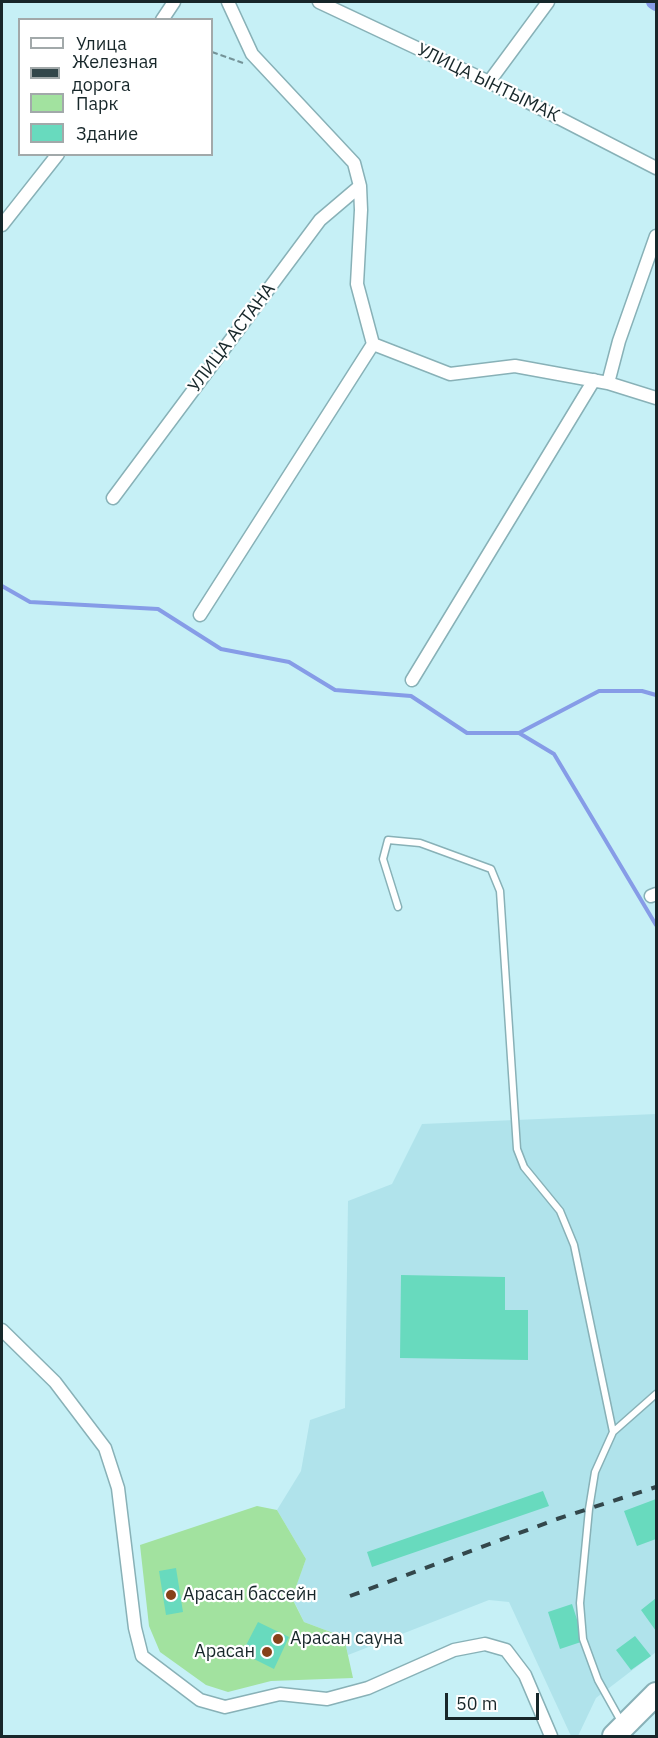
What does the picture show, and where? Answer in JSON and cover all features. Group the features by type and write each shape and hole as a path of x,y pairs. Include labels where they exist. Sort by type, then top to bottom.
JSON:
{"highway":[{"path":"619,1731 649,1705"}],"street":[{"path":"163,18 174,2"},
{"path":"200,615 373,344 357,284 361,210 360,186 354,163 252,54 228,2"},
{"name":"УЛИЦА ЫНТЫМАК","path":"319,2 489,82 657,168"},
{"path":"489,82 548,2"},
{"path":"2,225 56,156"},
{"name":"УЛИЦА АСТАНА","path":"113,498 320,220 360,186"},
{"path":"608,382 619,341 657,236"},
{"path":"373,344 450,374 515,366 608,382 657,398"},
{"path":"412,680 594,380"},
{"path":"2,1330 55,1382 105,1448 118,1488 135,1628 142,1656 200,1700 225,1707 280,1694 327,1699 369,1688 454,1650 485,1644 506,1650 525,1675 551,1737"}],"lane":[{"path":"398,907 383,859 388,840 420,843 481,865 491,869 496,880 500,891 517,1149 524,1167 560,1211 574,1245 613,1432"},
{"path":"619,1731 583,1639 580,1603 595,1472 613,1432 657,1394"}],"path":[{"path":"213,52 270,74"}],"shaded area":[{"path":"656,1114 656,1652 596,1698 578,1736 571,1736 509,1602 489,1600 348,1655 344,1637 304,1622 292,1597 306,1559 277,1510 301,1471 310,1420 345,1408 348,1201 392,1184 422,1124"}],"green space":[{"name":"Арасан сауна","path":"257,1506 277,1510 306,1559 292,1598 304,1622 344,1637 353,1678 271,1681 228,1692 206,1685 160,1652 149,1626 140,1545"}],"building":[{"path":"401,1275 505,1277 505,1310 528,1310 528,1360 400,1358"},
{"path":"543,1491 549,1506 372,1567 367,1552"},
{"path":"656,1499 656,1539 637,1546 624,1511"},
{"name":"Арасан бассейн","path":"176,1568 183,1612 166,1615 159,1571"},
{"path":"656,1598 656,1631 641,1610"},
{"path":"572,1604 584,1641 560,1649 548,1612"},
{"name":"Арасан сауна","path":"258,1622 289,1637 274,1669 242,1653"},
{"path":"635,1636 651,1656 631,1670 616,1650"}],"waterway":[{"path":"2,586 30,602 158,609 221,649 289,662 335,690 411,696 467,733 519,733 599,691 642,691 656,695"},
{"path":"519,733 554,754 656,925"}],"railway":[{"path":"350,1596 557,1519 656,1487"}],"place":[{"name":"Арасан бассейн","path":"171,1595"},
{"name":"Арасан сауна","path":"278,1639"},
{"name":"Арасан","path":"267,1652"}]}
